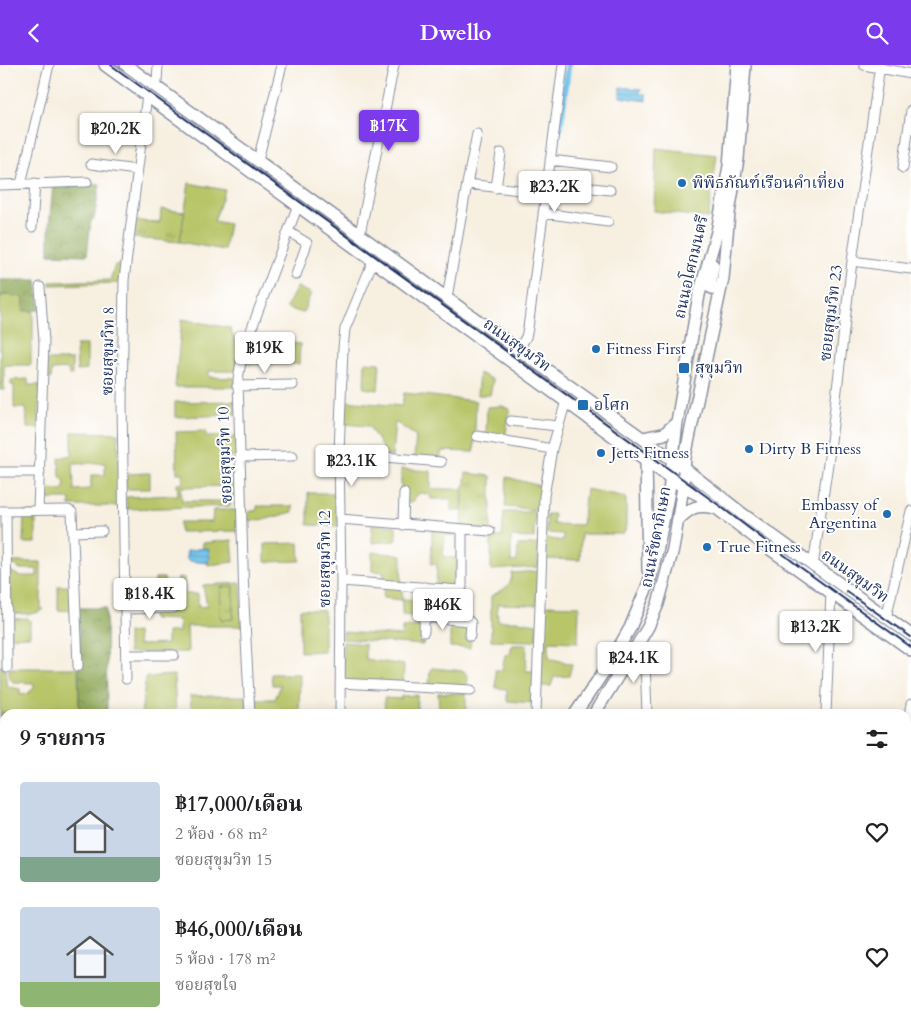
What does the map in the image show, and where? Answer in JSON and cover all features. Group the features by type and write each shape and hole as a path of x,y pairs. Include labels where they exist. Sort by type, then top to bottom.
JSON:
{"main road":[{"name":"ถนนสุขุมวิท","path":"106,65 683,487 699,495 770,549 911,649"},
{"name":"ถนนสุขุมวิท","path":"126,65 518,350 672,459 744,515 911,635"},
{"name":"ถนนอโศกมนตรี","path":"671,477 672,459 699,295 715,239 730,156 738,65"},
{"name":"ถนนอโศกมนตรี","path":"684,468 710,334 722,285 729,213 738,159 745,65"},
{"path":"147,95 154,85"},
{"path":"715,239 710,287 717,289 722,285"},
{"path":"643,438 664,434 678,422"},
{"path":"646,459 649,582"},
{"name":"ถนนรัชดาภิเษก","path":"597,709 648,627 658,604 678,520 684,468"},
{"name":"ถนนรัชดาภิเษก","path":"578,709 622,644 649,582 658,547 671,477"},
{"path":"678,520 695,507 704,505 717,509"},
{"path":"635,617 646,611 659,575 663,575 664,582"}],"street":[{"path":"22,184 50,65"},
{"path":"154,85 158,65"},
{"path":"258,160 282,65"},
{"path":"360,234 394,65"},
{"path":"518,350 526,337 528,328 563,65"},
{"path":"864,65 880,66 911,74"},
{"name":"ซอยสุขุมวิท 23","path":"813,565 830,450 852,261 880,66"},
{"name":"ซอยสุขุมวิท 8","path":"126,679 122,403 124,280 147,95"},
{"path":"904,168 911,110"},
{"path":"99,130 141,135"},
{"path":"446,297 477,134"},
{"path":"496,188 501,153"},
{"path":"550,160 611,167"},
{"path":"91,164 137,170"},
{"path":"0,185 87,181"},
{"path":"32,227 35,183"},
{"path":"547,183 610,191"},
{"path":"467,185 546,193"},
{"name":"ซอยสุขุมวิท 10","path":"250,709 244,603 237,386 244,351 298,205"},
{"path":"543,213 608,222"},
{"path":"289,231 307,243 296,275"},
{"name":"ซอยสุขุมวิท 12","path":"340,709 339,453 344,332 373,261"},
{"path":"852,261 911,269"},
{"path":"38,511 44,342 40,287"},
{"path":"237,386 293,385"},
{"path":"536,709 543,512 552,449 566,401"},
{"path":"511,421 558,426"},
{"path":"477,436 552,449"},
{"path":"339,453 441,462"},
{"path":"240,457 293,456"},
{"path":"0,472 40,472"},
{"path":"403,525 404,493"},
{"path":"7,668 3,511 71,511 74,532 78,666"},
{"path":"886,618 911,511"},
{"path":"340,519 490,531"},
{"path":"341,581 461,589 462,529"},
{"path":"74,532 102,531"},
{"path":"424,632 425,587"},
{"path":"826,709 831,592"},
{"path":"125,609 174,608"},
{"path":"424,617 469,621 470,636"},
{"path":"636,647 645,660 647,709"},
{"path":"126,655 174,655"},
{"path":"340,683 471,690"}],"green space":[{"path":"656,148 717,155 708,218 654,211"},
{"path":"189,183 225,190 214,221 229,224 224,250 180,242"},
{"path":"100,184 94,219 91,220 87,255 49,254 49,226 53,186"},
{"path":"161,209 185,212 180,242 134,238 135,221 160,222"},
{"path":"121,264 119,283 50,285 50,282 110,280 115,265"},
{"path":"0,280 37,280 40,310 23,311 24,300 22,297 5,295 0,297"},
{"path":"297,287 311,293 303,313 286,308"},
{"path":"5,295 22,297 24,300 23,311 33,311 33,342 31,343 31,365 4,365 4,390 0,390 0,297"},
{"path":"182,319 230,328 238,348 242,348 236,371 209,371 209,377 235,378 235,387 175,387"},
{"path":"252,340 300,344 299,364 243,364"},
{"path":"76,345 87,345 87,370 77,371"},
{"path":"47,360 72,360 72,375 69,375 68,369 52,370 51,378 46,378"},
{"path":"365,362 380,363 378,390 364,388"},
{"path":"479,373 493,380 490,395 477,395"},
{"path":"28,379 28,385 40,385 39,428 27,428 26,408 14,408 14,385 11,385 11,380"},
{"path":"404,393 476,401 474,452 441,451 441,460 414,458 416,436 395,422 392,457 387,456 369,426 343,424 344,401 402,406"},
{"path":"235,401 236,415 175,417 175,402"},
{"path":"502,406 510,409 505,439 486,435 487,407"},
{"path":"206,431 206,437 236,436 237,457 225,457 227,482 238,482 238,497 230,497 229,486 181,487 182,501 230,501 231,506 127,509 126,497 178,495 177,483 183,483 183,473 177,473 176,432"},
{"path":"72,432 118,433 121,506 70,506 70,499 46,499 46,493 49,489 62,490 64,487 65,482 60,476 59,458 72,455","holes":["73,463 105,463 105,475 91,475 91,489 74,490"]},
{"path":"548,451 541,510 505,507 507,477 540,486"},
{"path":"401,469 431,471 431,489 463,489 462,511 451,511 451,499 431,499 430,494 419,493 411,503 406,503 401,493"},
{"path":"150,473 150,489 126,489 125,474"},
{"path":"466,473 491,476 491,530 462,527"},
{"path":"586,489 626,497 626,528 623,534 581,534 580,560 545,559 545,538 563,541 563,534 546,533 547,514 554,514 553,524 582,525"},
{"path":"308,493 337,493 338,526 308,525"},
{"path":"257,506 293,506 293,512 267,519 248,521 248,512 257,510"},
{"path":"213,510 238,510 239,531 180,532 180,522 212,522"},
{"path":"24,512 36,513 36,543 23,543"},
{"path":"504,512 535,512 534,538 511,537 511,562 517,561 518,545 539,544 538,567 491,570 491,536 502,537"},
{"path":"372,524 396,526 396,541 372,543"},
{"path":"432,530 460,531 461,536 445,535 443,557 461,558 461,586 436,586 437,564 431,564"},
{"path":"232,540 234,562 208,565 202,543"},
{"path":"299,543 300,561 265,562 265,544"},
{"path":"372,552 402,555 401,584 383,582 384,572 372,571"},
{"path":"9,562 41,562 41,609 44,609 31,614 10,613 9,570 19,576 37,576 37,569 20,569"},
{"path":"538,571 537,605 497,604 498,621 537,624 537,638 533,641 491,640 491,596 508,585 512,578 512,573"},
{"path":"155,578 164,578 166,592 178,593 178,578 184,578 185,594 198,594 198,607 207,606 203,585 241,583 243,626 187,626 188,652 128,653 128,633 137,632 138,645 167,644 167,632 179,632 179,620 152,619 152,611 156,605","holes":["234,586 233,619 222,620 220,617 221,587"]},
{"path":"384,585 402,587 402,599 423,600 423,617 402,615 402,600 383,598"},
{"path":"58,586 73,586 74,611 58,610"},
{"path":"234,586 233,619 222,620 220,617 221,587"},
{"path":"543,605 579,606 578,642 549,641 549,658 572,664 569,676 554,677 551,686 539,686"},
{"path":"79,608 106,608 107,709 79,709"},
{"path":"300,609 324,610 324,651 300,652"},
{"path":"28,618 30,620 30,636 9,637 9,621 12,619"},
{"path":"450,621 467,622 471,639 470,648 450,647"},
{"path":"423,625 423,645 343,639 343,632 402,636 402,628"},
{"path":"343,642 365,644 365,659 404,665 403,685 342,681"},
{"path":"512,645 527,645 526,671 536,671 535,703 507,701 507,689 496,688 495,670 502,670 505,655 510,653"},
{"path":"0,666 5,667 6,682 9,687 20,689 20,695 27,694 34,688 34,683 13,682 9,677 9,668 78,668 79,709 0,709"},
{"path":"432,668 464,671 468,675 467,688 429,686 430,670"},
{"path":"271,674 300,674 299,709 253,709 252,699 275,699 281,685 272,685"},
{"path":"174,675 176,709 142,709 146,677"},
{"path":"438,693 466,693 466,709 439,709"},
{"path":"417,695 417,709 385,709 384,698 401,699 401,696"},
{"path":"190,696 246,696 247,709 191,709"}],"water":[{"path":"620,87 641,89 639,94 646,94 646,101 620,97"},
{"path":"208,548 210,557 208,563 188,561 186,557 187,551"}],"waterway":[{"path":"560,127 568,65"}],"railway":[{"path":"111,65 720,506 800,567 911,647"},
{"path":"846,591 911,637"}],"place":[{"name":"พิพิธภัณฑ์เรือนคำเที่ยง","path":"682,183"},
{"name":"Fitness First","path":"596,349"},
{"name":"สุขุมวิท","path":"684,368"},
{"name":"อโศก","path":"583,405"},
{"name":"Dirty B Fitness","path":"749,449"},
{"name":"Jetts Fitness","path":"601,453"},
{"name":"Embassy of Argentina","path":"887,514"},
{"name":"True Fitness","path":"707,547"}]}
